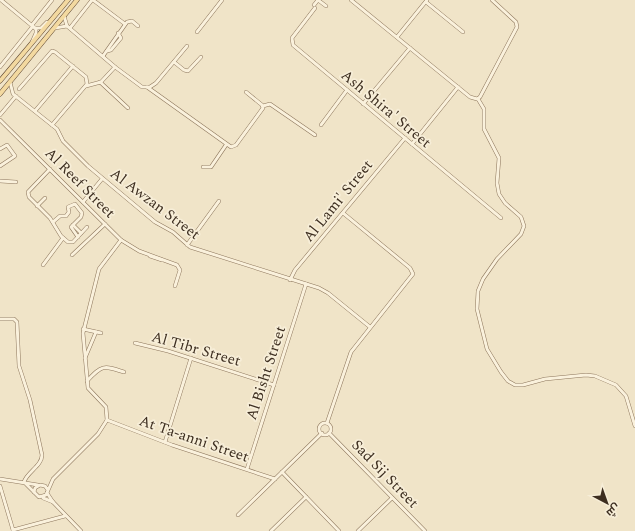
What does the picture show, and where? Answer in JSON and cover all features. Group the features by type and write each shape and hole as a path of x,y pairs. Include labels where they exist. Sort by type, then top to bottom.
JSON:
{"main road":[{"path":"0,82 68,0"},
{"path":"1,93 77,0"}],"street":[{"path":"1,0 33,26 41,28 52,20"},
{"path":"0,67 52,0"},
{"path":"54,29 68,27 92,0 125,24"},
{"path":"197,32 222,0"},
{"name":"Ash Shira' Street","path":"326,6 318,0 315,7 292,37 291,42 363,104 501,218"},
{"path":"351,0 356,2 458,87 474,98 478,99 484,110 484,129 500,158 497,183 499,194 505,203 521,218 524,226 521,234 508,245 496,259 478,291 477,309 487,349 501,372 508,381 515,385 523,385 545,379 588,375 616,385 626,396 635,426"},
{"path":"478,99 518,26 492,0"},
{"path":"397,37 426,1 463,32"},
{"path":"64,16 68,27 115,67 139,86 147,88 226,145 231,147 236,145 262,110 263,106"},
{"path":"103,56 107,51 111,50 121,38 118,33 125,24 130,20 138,26"},
{"path":"32,44 36,34 33,26"},
{"path":"147,88 156,83 187,46"},
{"path":"363,104 410,48"},
{"path":"19,89 52,51 73,66 87,79 86,86 52,125"},
{"path":"174,62 184,70 188,71 201,57"},
{"path":"35,111 73,66"},
{"path":"86,86 100,82 115,67"},
{"path":"0,115 14,95 10,82"},
{"path":"100,82 128,108"},
{"path":"412,144 458,87"},
{"path":"321,125 347,90"},
{"path":"246,92 263,106"},
{"name":"Al Awzan Street","path":"1,93 14,95 35,111 58,131 64,143 102,179 158,224 173,232 187,245 195,250 306,284 328,293 370,328"},
{"path":"474,98 481,94"},
{"path":"263,106 270,104 315,135"},
{"name":"Al Reef Street","path":"0,120 121,240 134,249 178,265 180,268 175,286"},
{"name":"Al Lami' Street","path":"290,280 404,138"},
{"path":"0,149 6,145 9,146 15,156 0,166"},
{"path":"203,167 211,167 226,145"},
{"path":"50,169 28,192 28,197 53,222 63,238 71,243 87,227"},
{"path":"83,202 102,179"},
{"path":"0,181 16,182"},
{"path":"37,206 45,198"},
{"path":"187,245 219,201"},
{"path":"53,222 60,215 66,216 69,212 68,207 74,204 82,215 71,229 78,236"},
{"path":"322,433 320,427 324,423 327,423 351,352 411,277 413,272 343,213"},
{"path":"72,255 105,224"},
{"path":"73,225 81,233"},
{"path":"43,265 63,238"},
{"path":"34,492 35,488 53,479 98,434 107,420 106,407 90,391 87,381 84,358 83,329 99,269 121,240"},
{"name":"Al Bisht Street","path":"247,469 306,284"},
{"path":"0,319 14,319 17,322 19,366 30,400 42,455 40,463 28,474 24,482"},
{"path":"83,329 100,333"},
{"path":"84,358 96,332"},
{"name":"Al Tibr Street","path":"135,343 191,358 274,385"},
{"path":"165,442 191,358"},
{"path":"87,381 102,367 108,367 124,372"},
{"name":"At Ta-anni Street","path":"107,420 165,442 275,479"},
{"path":"322,433 325,435 330,433 331,428 327,423"},
{"path":"238,515 322,433"},
{"name":"Sad Sij Street","path":"330,433 425,531"},
{"path":"282,472 339,531"},
{"path":"0,479 46,487 53,502 81,531"},
{"path":"42,498 48,492 53,479"},
{"path":"24,482 37,497 53,502"},
{"path":"0,486 13,530 65,516"},
{"path":"270,531 306,497"},
{"path":"358,531 392,498"}]}
